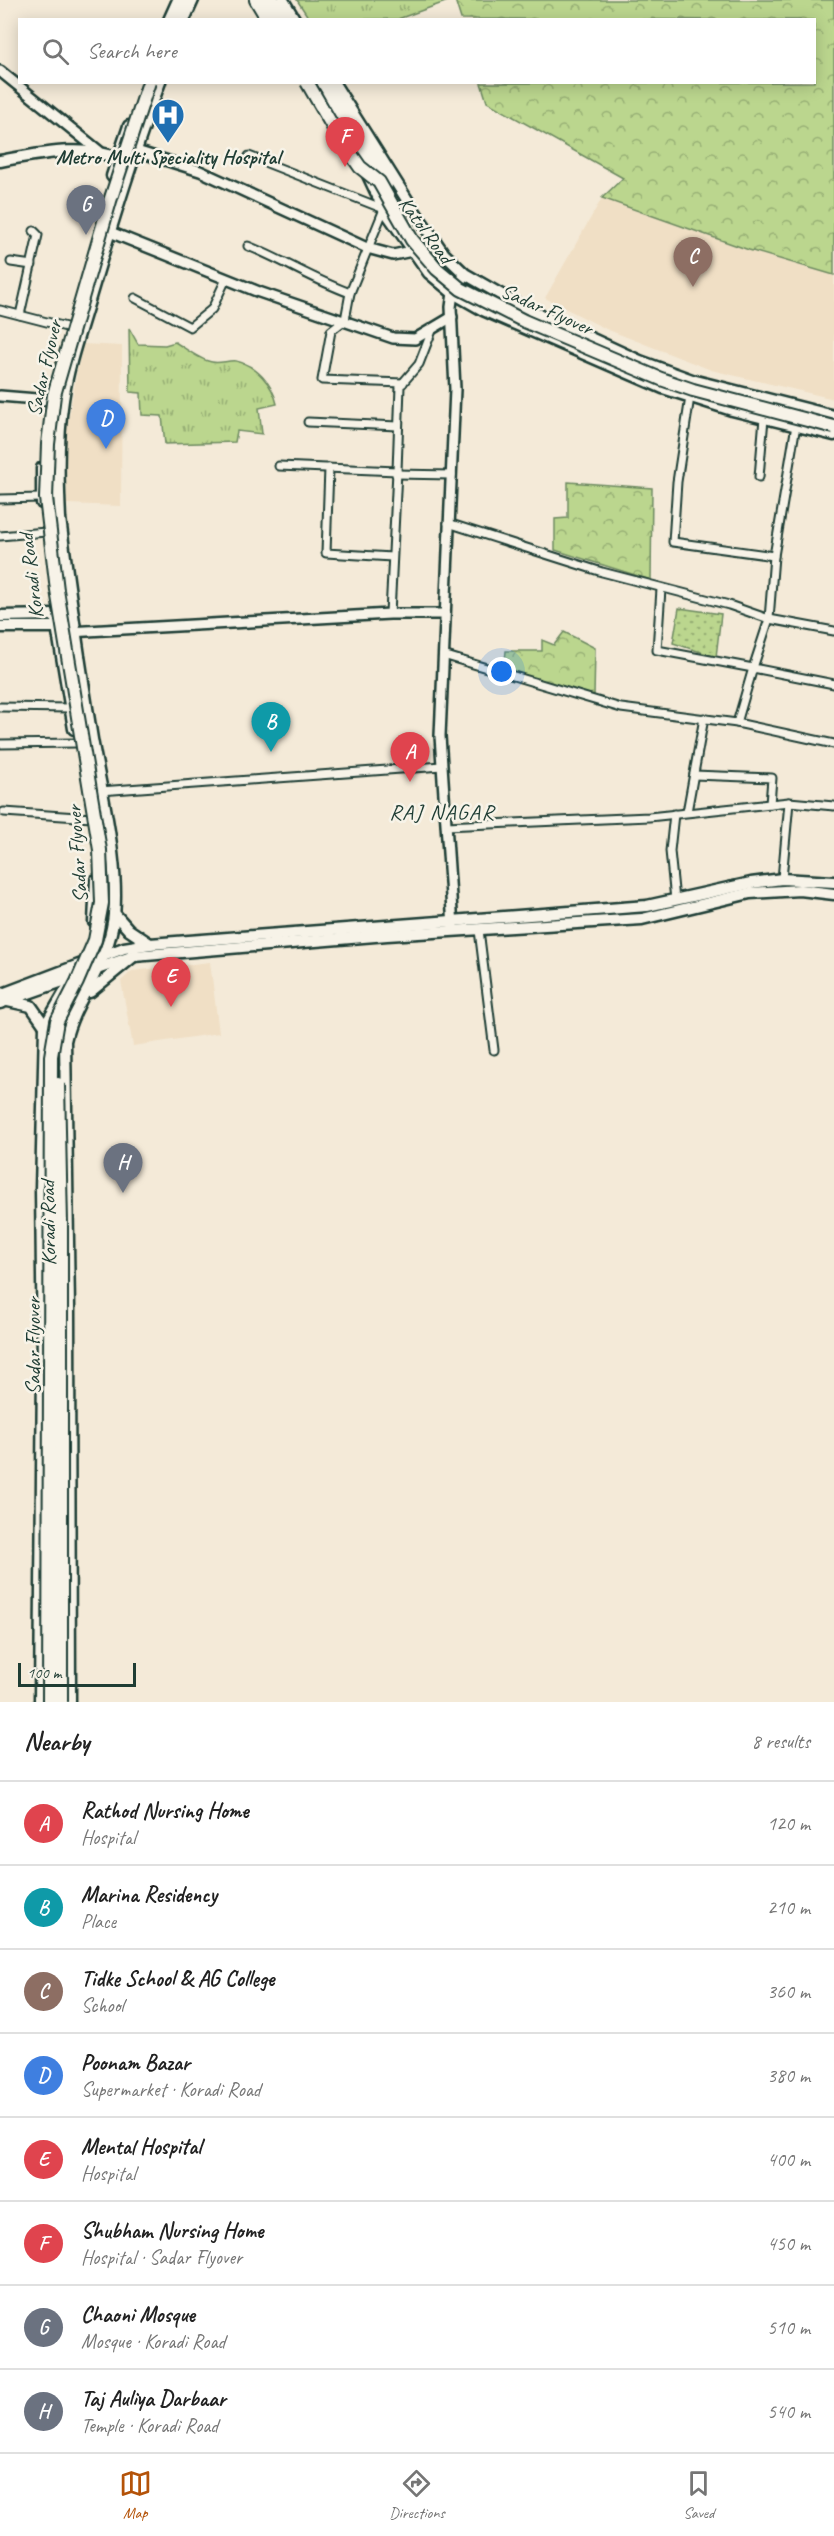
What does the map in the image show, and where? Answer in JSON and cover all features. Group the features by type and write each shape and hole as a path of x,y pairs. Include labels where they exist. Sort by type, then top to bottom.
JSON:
{"highway":[{"path":"175,18 182,0"},
{"path":"256,0 267,18"},
{"path":"273,0 284,18"},
{"name":"Sadar Flyover","path":"49,1702 52,1332 51,1056 57,1021 95,940 102,903 100,850 57,590 46,484 54,395 116,182 148,84"},
{"name":"Sadar Flyover","path":"61,1702 61,1224 57,1046 62,1025 92,965 102,937 108,904 105,852 63,594 51,487 59,391 148,84"},
{"name":"Sadar Flyover","path":"308,84 360,167 379,182 412,240 437,269 461,289 524,321 661,379 693,390 834,427"},
{"name":"Sadar Flyover","path":"324,84 406,221 442,266 468,285 522,314 658,373 694,386 834,422"}],"main road":[{"path":"185,18 193,0"},
{"path":"264,0 275,18"},
{"path":"283,0 294,18"},
{"name":"Koradi Road","path":"40,1702 41,1189 45,1026 80,965 94,925 97,865 92,818 70,708 57,625 41,498 44,434 49,400 97,228 120,151 148,84"},
{"name":"Koradi Road","path":"70,1702 70,1426 64,1041 68,1028 99,967 112,929 114,913 110,848 76,632 59,497 62,410 72,361 110,232 131,162 159,84"},
{"name":"Katol Road","path":"314,84 357,155 384,209 412,251 429,273 453,292 509,323 663,388 764,418 834,435"},
{"name":"Katol Road","path":"334,84 444,255 465,274 519,305 640,361 692,380 834,416"},
{"path":"0,161 65,150 120,151 131,162"},
{"path":"0,616 57,625"},
{"path":"0,627 57,625"},
{"path":"3,1000 134,956 453,927 585,912 675,900 751,883 782,879 834,882"},
{"path":"3,1000 103,956 124,948 150,944 453,927 479,930 642,920 750,893 800,890 834,894"},
{"path":"114,913 129,930 150,944"},
{"path":"84,996 134,956"},
{"path":"3,1000 31,1006 45,1026"},
{"path":"42,1425 70,1426"}],"street":[{"path":"0,73 99,151"},
{"path":"120,151 135,150 200,171 368,248 393,255 412,251"},
{"path":"249,156 384,209 350,293 345,320 331,332 322,380 403,383"},
{"path":"97,228 226,279 393,338 415,339 452,317"},
{"path":"20,315 38,235 34,231"},
{"path":"248,246 288,262 324,284 350,293"},
{"path":"11,262 32,264"},
{"path":"453,927 440,736 455,389 453,292 465,274"},
{"path":"135,298 190,327 212,309 226,279"},
{"path":"0,310 70,328"},
{"path":"390,614 400,386 419,364 434,328"},
{"path":"0,396 49,400"},
{"path":"690,397 677,482 673,542 774,556"},
{"path":"759,477 764,418"},
{"path":"308,422 398,426"},
{"path":"736,723 769,619 774,556 796,426"},
{"path":"279,466 452,475"},
{"path":"329,468 326,553 392,557"},
{"path":"0,499 41,498"},
{"path":"448,523 661,589 729,604 769,619 834,630"},
{"path":"0,536 46,532"},
{"path":"661,589 657,650 834,684"},
{"path":"57,625 76,632 390,614 444,614"},
{"path":"443,655 621,708 736,723 834,744"},
{"path":"0,707 70,708"},
{"path":"687,813 704,718"},
{"path":"0,744 77,743"},
{"path":"87,790 442,766"},
{"path":"694,775 772,778 770,804"},
{"path":"446,826 674,814 789,802 834,806"},
{"path":"782,879 789,802"},
{"path":"4,812 92,818"},
{"path":"674,814 670,851 675,900"},
{"path":"479,930 494,1050"}],"shaded area":[{"path":"602,198 749,250 834,275 834,399 711,370 606,329 545,298"},
{"path":"82,344 122,346 121,506 67,504 66,433"},
{"path":"210,962 219,1033 133,1046 121,981 132,971"}],"green space":[{"path":"297,0 451,0 401,18 309,18"},
{"path":"455,0 834,0 834,275 749,250 602,198 623,178 487,102 481,84 816,84 816,18 461,18"},
{"path":"129,328 138,344 165,345 175,342 208,361 218,363 236,361 257,371 268,383 277,404 259,408 262,434 237,431 235,442 165,444 162,416 142,415 141,393 130,392"},
{"path":"568,482 652,488 651,580 555,550 555,519 568,518"},
{"path":"679,608 721,614 716,657 673,643"},
{"path":"564,632 595,648 594,697 504,671 506,651 542,651 542,640 554,645"}],"place":[{"name":"Metro Multi Speciality Hospital","path":"168,144"},
{"name":"Shubham Nursing Home","path":"345,167"},
{"name":"Chaoni Mosque","path":"86,235"},
{"name":"Tidke School & AG College","path":"693,287"},
{"name":"Poonam Bazar","path":"106,449"},
{"name":"Marina Residency","path":"271,752"},
{"name":"Rathod Nursing Home","path":"410,782"},
{"name":"Mental Hospital","path":"171,1007"},
{"name":"Taj Auliya Darbaar","path":"123,1193"}],"district":[{"name":"RAJ NAGAR","path":"442,811"}]}
